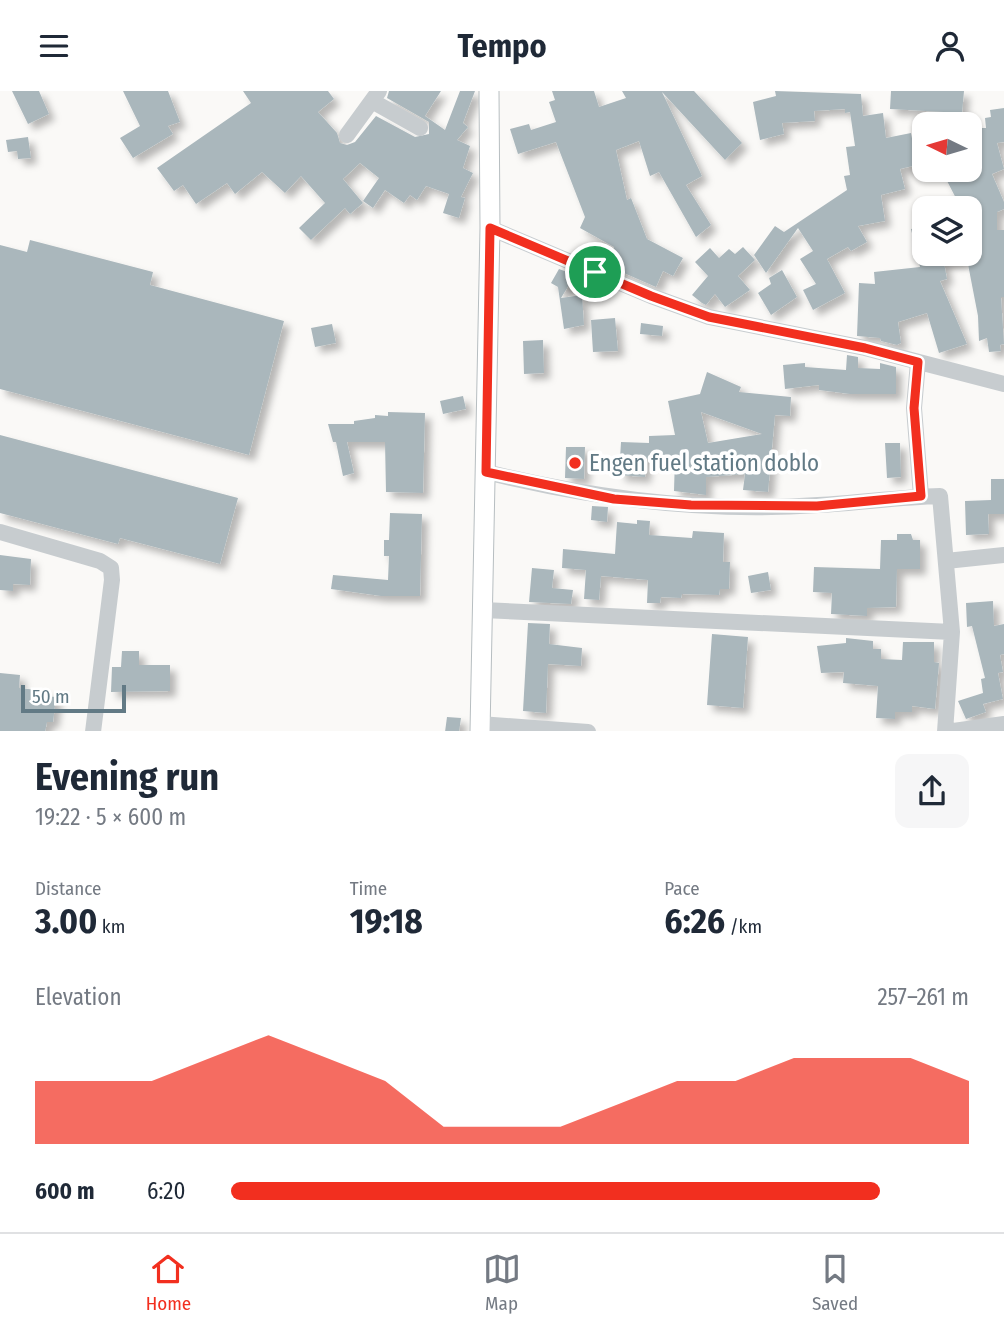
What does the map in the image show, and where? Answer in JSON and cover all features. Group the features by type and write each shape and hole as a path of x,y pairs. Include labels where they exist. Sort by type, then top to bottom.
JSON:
{"main road":[{"path":"480,728 490,228 489,91"}],"street":[{"path":"347,135 376,96 420,128"},
{"path":"490,228 651,296 709,317 865,348 1004,383"},
{"path":"918,362 914,408 921,496"},
{"path":"486,472 614,499 691,505 817,506 940,496 952,632 946,731 1004,724"},
{"path":"0,532 100,561 110,568 112,580 93,731"},
{"path":"946,561 1004,555"},
{"path":"483,610 952,632"},
{"path":"480,728 588,731"}],"building":[{"path":"12,91 39,91 49,114 28,124"},
{"path":"123,91 168,91 180,122 168,126 173,134 133,158 120,138 140,126"},
{"path":"243,91 328,91 334,99 318,112 337,133 340,143 347,145 355,142 376,116 415,137 429,134 429,122 387,98 389,91 441,91 425,116 445,130 460,91 475,91 463,123 468,127 457,140 470,146 463,168 473,173 461,197 465,198 459,218 443,213 449,194 426,186 417,200 410,195 404,203 385,190 373,208 363,201 379,178 360,163 343,179 363,203 350,214 345,208 311,240 299,228 325,203 301,176 285,193 262,172 235,194 227,183 196,204 183,185 174,191 157,168 251,103"},
{"path":"552,91 594,91 599,107 626,98 622,91 694,91 742,143 725,160 662,92 702,176 686,185 711,225 696,237 659,172 650,176 639,141 616,150 627,200 631,198 647,239 683,258 673,276 663,271 656,287 608,266 614,247 580,228 585,217 556,142 518,154 510,129 529,124 531,130 556,122 549,102 555,100"},
{"path":"775,91 861,94 863,116 883,113 886,138 911,133 912,138 912,166 900,169 905,189 881,195 885,221 858,226 867,242 851,251 848,247 827,259 845,293 813,310 803,290 816,284 800,259 813,251 798,228 766,273 754,255 775,226 784,232 847,190 844,176 850,175 846,147 855,146 850,112 845,113 845,109 814,111 815,121 782,123 784,134 760,140 753,102 776,96"},
{"path":"891,91 964,91 962,112 890,109"},
{"path":"1004,108 1004,142 997,143 1004,169 992,174 1004,202 1004,209 997,212 997,230 1004,230 1004,297 1001,297 1004,344 1000,345 1001,351 989,352 987,338 979,341 978,316 968,266 982,266 982,196 955,196 948,182 982,182 982,128 986,128 985,118 991,117 990,110"},
{"path":"28,137 31,158 18,159 17,151 8,152 6,140"},
{"path":"30,240 153,272 150,285 284,321 249,455 0,389 0,245 27,252"},
{"path":"743,247 755,260 738,276 750,290 725,307 715,294 706,305 692,295 708,276 695,262 710,248 719,258 729,249 735,254"},
{"path":"945,266 947,279 940,281 967,344 939,353 927,313 898,322 901,343 897,345 881,341 880,338 857,336 859,283 875,284 874,272"},
{"path":"559,269 575,275 561,298 582,295 584,325 564,329 558,287 551,283"},
{"path":"782,270 797,297 771,315 758,293 771,284 769,278"},
{"path":"615,318 618,351 593,352 591,320"},
{"path":"641,323 663,326 662,336 640,334"},
{"path":"332,324 336,343 315,347 311,328"},
{"path":"543,340 544,373 524,374 523,341"},
{"path":"847,355 858,357 858,368 880,369 880,363 896,367 896,394 850,394 819,390 819,385 785,389 783,365 805,363 805,367 846,370"},
{"path":"707,372 741,387 739,392 791,397 790,416 775,415 768,492 743,490 745,474 706,477 706,495 674,491 675,457 646,459 645,477 619,475 621,442 649,443 649,436 675,435 668,401 700,394","holes":["701,412 762,434 708,443"]},
{"path":"463,396 466,409 443,414 440,401"},
{"path":"388,412 425,413 423,493 386,492 385,442 347,442 354,473 343,476 336,442 333,442 328,424 354,424 354,421 375,418 375,415 388,416"},
{"path":"0,435 238,498 220,564 120,538 118,544 0,513"},
{"path":"885,443 900,443 901,477 887,478"},
{"name":"Engen fuel station doblo","path":"566,447 585,447 584,479 565,478"},
{"path":"991,479 1004,479 1004,514 988,514 989,534 966,535 965,501 991,500"},
{"path":"592,506 608,507 607,522 591,520"},
{"path":"390,513 422,514 420,596 381,596 331,589 333,575 388,580 389,556 384,556 384,540 389,540"},
{"path":"637,520 650,521 649,535 692,538 693,531 724,533 723,562 730,562 729,589 720,589 719,595 682,594 681,598 661,597 660,603 647,603 648,580 601,576 599,600 584,599 586,570 562,568 563,549 615,554 617,522 637,524"},
{"path":"897,534 911,534 913,540 920,540 920,569 897,569 896,607 867,608 867,616 831,614 832,593 813,592 814,567 880,569 881,540 897,540"},
{"path":"0,555 31,559 30,585 13,584 13,591 0,590"},
{"path":"532,568 554,570 552,588 573,590 571,604 529,602"},
{"path":"768,572 771,590 751,593 748,576"},
{"path":"993,601 994,626 1004,624 1004,654 1000,655 1003,672 998,673 1003,699 983,704 986,712 966,719 958,701 983,693 981,679 985,678 972,626 967,627 966,603"},
{"path":"528,623 550,624 549,644 582,648 581,666 548,664 546,713 523,711"},
{"path":"712,634 748,637 743,708 707,705"},
{"path":"846,638 873,641 873,649 881,649 881,659 902,660 903,642 934,642 934,662 939,663 935,709 912,706 912,712 895,712 895,719 876,718 878,686 843,683 844,672 821,673 817,646 846,643"},
{"path":"122,651 139,651 139,665 170,665 170,691 111,692 112,667 121,667"},
{"path":"0,673 20,675 19,688 46,691 46,696 56,697 53,722 47,722 45,731 0,731"},
{"path":"447,717 461,718 459,731 445,731"}],"place":[{"name":"Engen fuel station doblo","path":"575,463"}],"route":[{"path":"490,228 595,272 709,317 815,337 918,362 914,408 921,496 817,506 691,505 614,499 543,487 486,472 490,228"}]}
